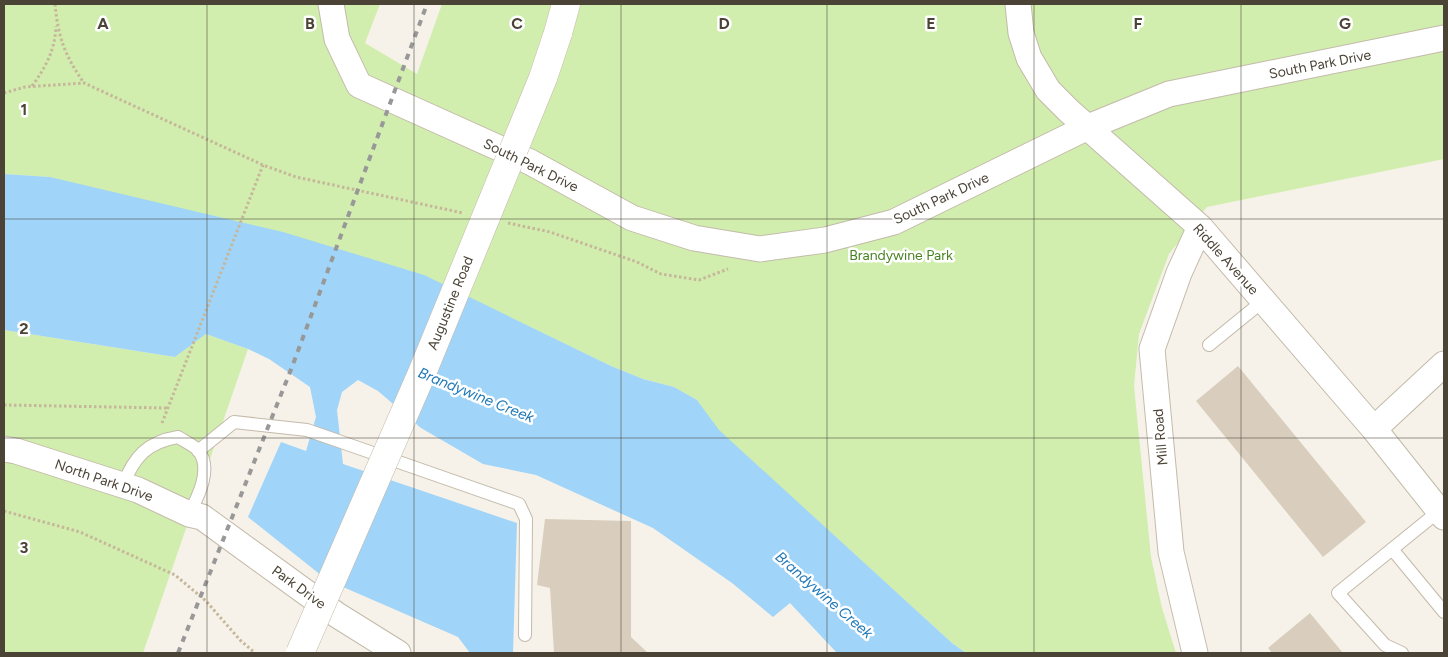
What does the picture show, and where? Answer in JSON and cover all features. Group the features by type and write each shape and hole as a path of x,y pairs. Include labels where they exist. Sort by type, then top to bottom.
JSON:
{"street":[{"name":"South Park Drive","path":"331,4 337,40 360,85 530,162 632,218 694,238 760,248 825,240 894,222 1088,127 1169,94 1444,38"},
{"name":"Augustine Road","path":"300,653 422,373 543,78 566,4"},
{"name":"Riddle Avenue","path":"1018,4 1022,33 1029,58 1048,90 1200,228 1374,428 1442,514"},
{"name":"Mill Road","path":"1195,653 1170,552 1152,348 1179,273 1200,228"},
{"path":"1374,428 1444,364"},
{"name":"North Park Drive","path":"4,449 33,456 123,485 196,515"},
{"name":"Park Drive","path":"196,515 337,615 398,653"}],"lane":[{"path":"1209,345 1264,301"},
{"path":"198,450 234,422 307,430 519,504 526,519 525,635"},
{"path":"123,485 131,466 144,451 163,440 178,438 198,450 204,467 196,515"},
{"path":"1402,653 1385,645 1338,592 1392,549 1442,514"},
{"path":"1392,549 1444,612"}],"path":[{"path":"55,4 57,24 64,51 84,83"},
{"path":"31,87 51,56 57,24"},
{"path":"4,93 31,87 84,83 263,165 296,177 472,215"},
{"path":"183,367 263,165"},
{"path":"501,221 550,232 637,262 661,274 699,280 733,268"},
{"path":"4,405 167,408"},
{"path":"4,512 80,532 175,575 206,601 240,640 255,653"}],"green space":[{"name":"Brandywine Park","path":"4,4 380,4 365,43 417,74 442,4 1444,4 1444,159 1207,207 1169,254 1139,334 1134,386 1151,557 1162,608 1176,653 966,653 952,643 718,430 697,400 674,387 643,379 611,366 461,294 50,177 4,174"},
{"path":"4,330 175,357 206,334 248,349 143,653 4,653"}],"water":[{"name":"Brandywine Creek","path":"4,174 50,177 283,232 424,275 611,366 643,379 674,387 697,400 719,430 952,643 966,653 837,653 790,603 773,617 732,583 653,528 536,475 483,464 421,428 378,391 358,380 342,392 337,410 343,464 517,523 513,653 470,653 458,637 327,580 248,517 281,442 306,451 316,417 310,387 269,359 248,349 206,334 175,357 4,330"}],"building":[{"path":"1238,366 1366,522 1323,557 1196,401"},
{"path":"545,519 631,521 631,637 648,653 554,653 550,588 537,585"},
{"path":"1310,613 1343,653 1272,653 1268,648"}],"railway":[{"path":"178,653 292,367 427,4"}]}
